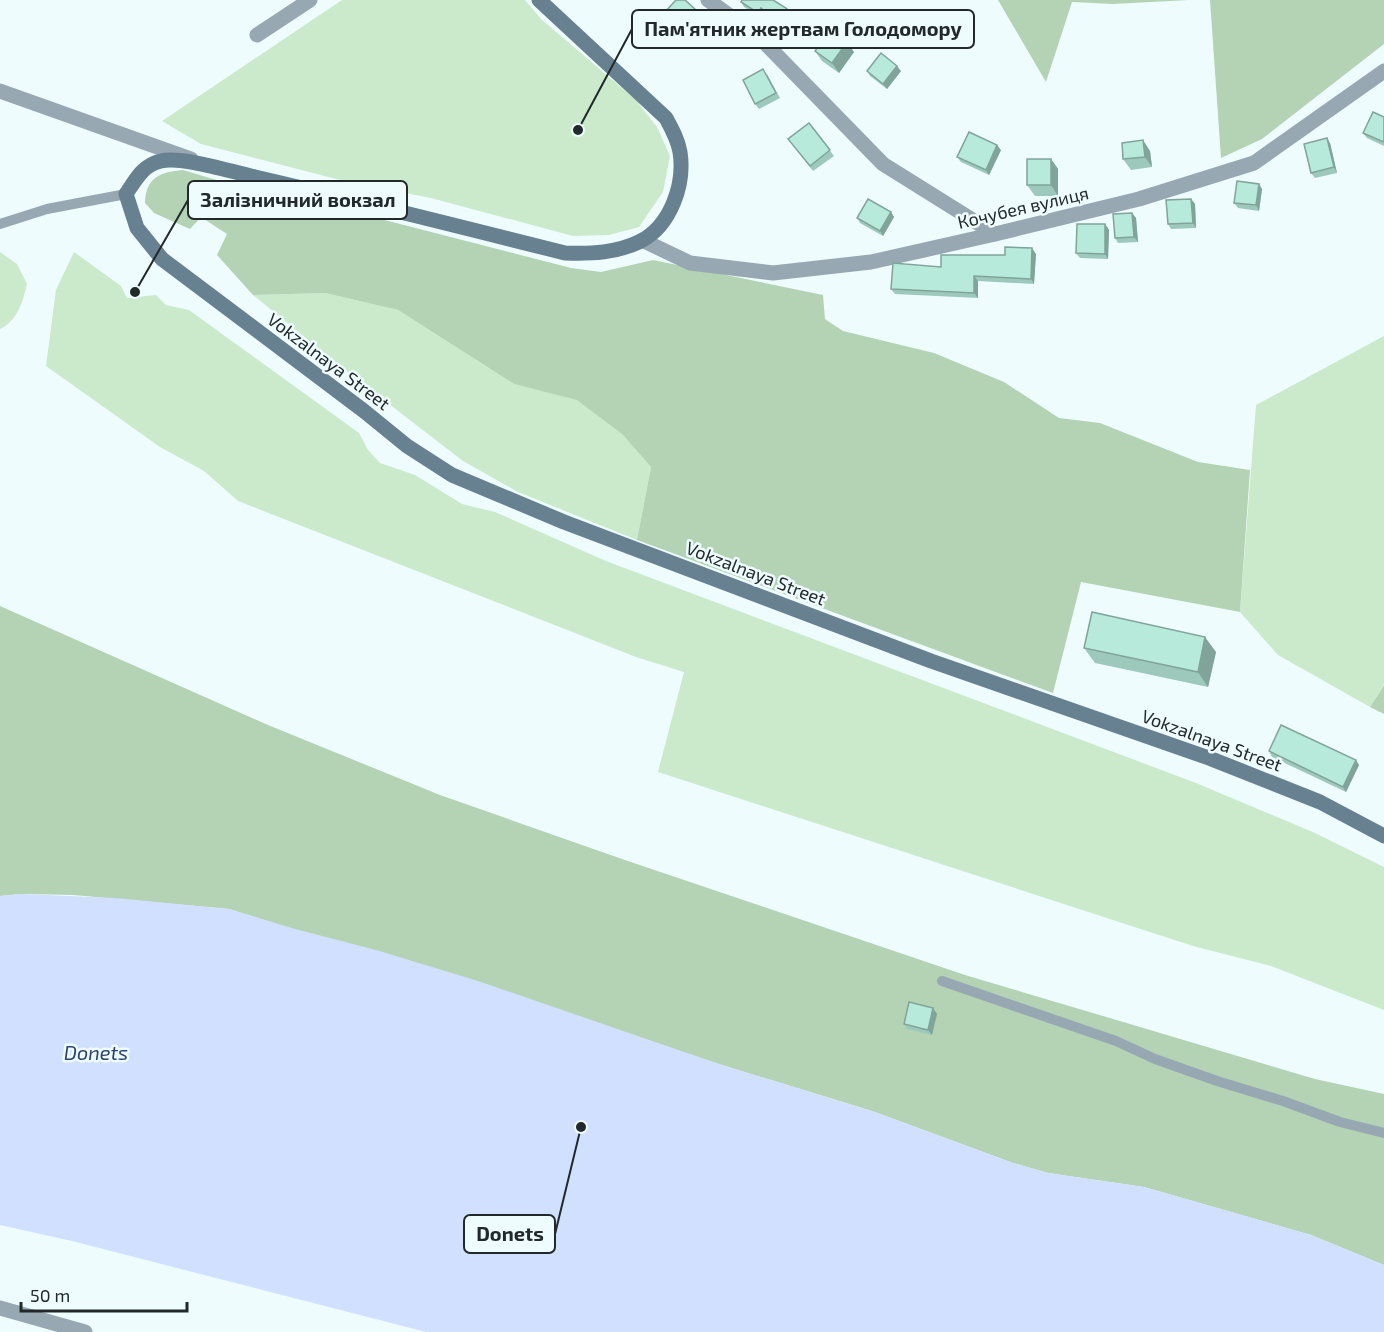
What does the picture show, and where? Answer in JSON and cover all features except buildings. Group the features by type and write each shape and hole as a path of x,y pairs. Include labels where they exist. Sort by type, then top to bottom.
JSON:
{"main road":[{"path":"126,194 141,170 162,160 185,162 380,206 565,253 592,254 620,249 642,240 657,229 669,213 678,191 681,168 680,151 675,134 666,118 539,0"},
{"name":"Vokzalnaya Street","path":"126,194 137,228 162,259 407,446 452,475 564,522 931,661 1209,758 1320,802 1384,836"}],"street":[{"path":"257,35 310,0"},
{"path":"708,0 759,37 883,164 995,234"},
{"name":"Кочубея вулиця","path":"642,240 690,263 773,273 871,261 995,234 1139,199 1254,163 1384,71"},
{"path":"0,92 216,168"},
{"path":"0,1308 85,1332"}],"lane":[{"path":"0,224 47,208 126,194"},
{"path":"942,981 1116,1041 1155,1059 1216,1081 1283,1101 1340,1122 1384,1133"}],"green space":[{"path":"342,0 525,0 541,19 636,100 657,127 670,156 663,192 639,227 609,235 573,236 431,198 348,182 201,144 162,121"},
{"path":"998,0 1189,0 1113,4 1072,2 1046,82"},
{"path":"1210,0 1384,0 1384,44 1262,139 1221,158"},
{"path":"183,170 250,190 291,196 571,268 601,272 653,260 823,295 825,319 843,331 934,353 1004,382 1059,418 1100,423 1198,462 1250,470 1240,612 1081,582 1053,693 637,540 651,467 622,434 577,400 514,384 398,310 325,293 253,295 217,255 227,234 201,217 190,229 154,213 145,203 148,188 155,178 167,172"},
{"path":"0,252 17,264 27,284 15,315 0,329"},
{"path":"74,252 121,286 127,298 156,295 166,305 189,310 359,433 368,450 380,463 415,475 462,504 495,512 606,561 1196,783 1315,833 1384,867 1384,1010 1271,966 1193,946 658,772 684,672 636,657 238,501 204,471 160,447 46,366 56,290"},
{"path":"325,293 398,310 514,384 577,399 622,434 651,467 637,540 518,492 463,461 350,374 253,295"},
{"path":"1384,336 1384,684 1370,707 1278,655 1240,612 1256,405"},
{"path":"0,606 268,725 440,795 965,975 1315,1079 1384,1094 1384,1265 1311,1235 1144,1187 1048,1173 1013,1163 872,1111 229,909 73,895 0,896"},
{"path":"1384,685 1384,714 1370,707"}],"water":[{"path":"22,894 115,898 229,909 478,981 722,1065 872,1111 1013,1163 1048,1173 1144,1187 1311,1235 1384,1265 1384,1332 426,1332 72,1241 0,1225 0,896"}],"place":[{"name":"Пам'ятник жертвам Голодомору","path":"578,130"},
{"name":"Залізничний вокзал","path":"135,292"},
{"name":"Donets","path":"581,1127"}]}
